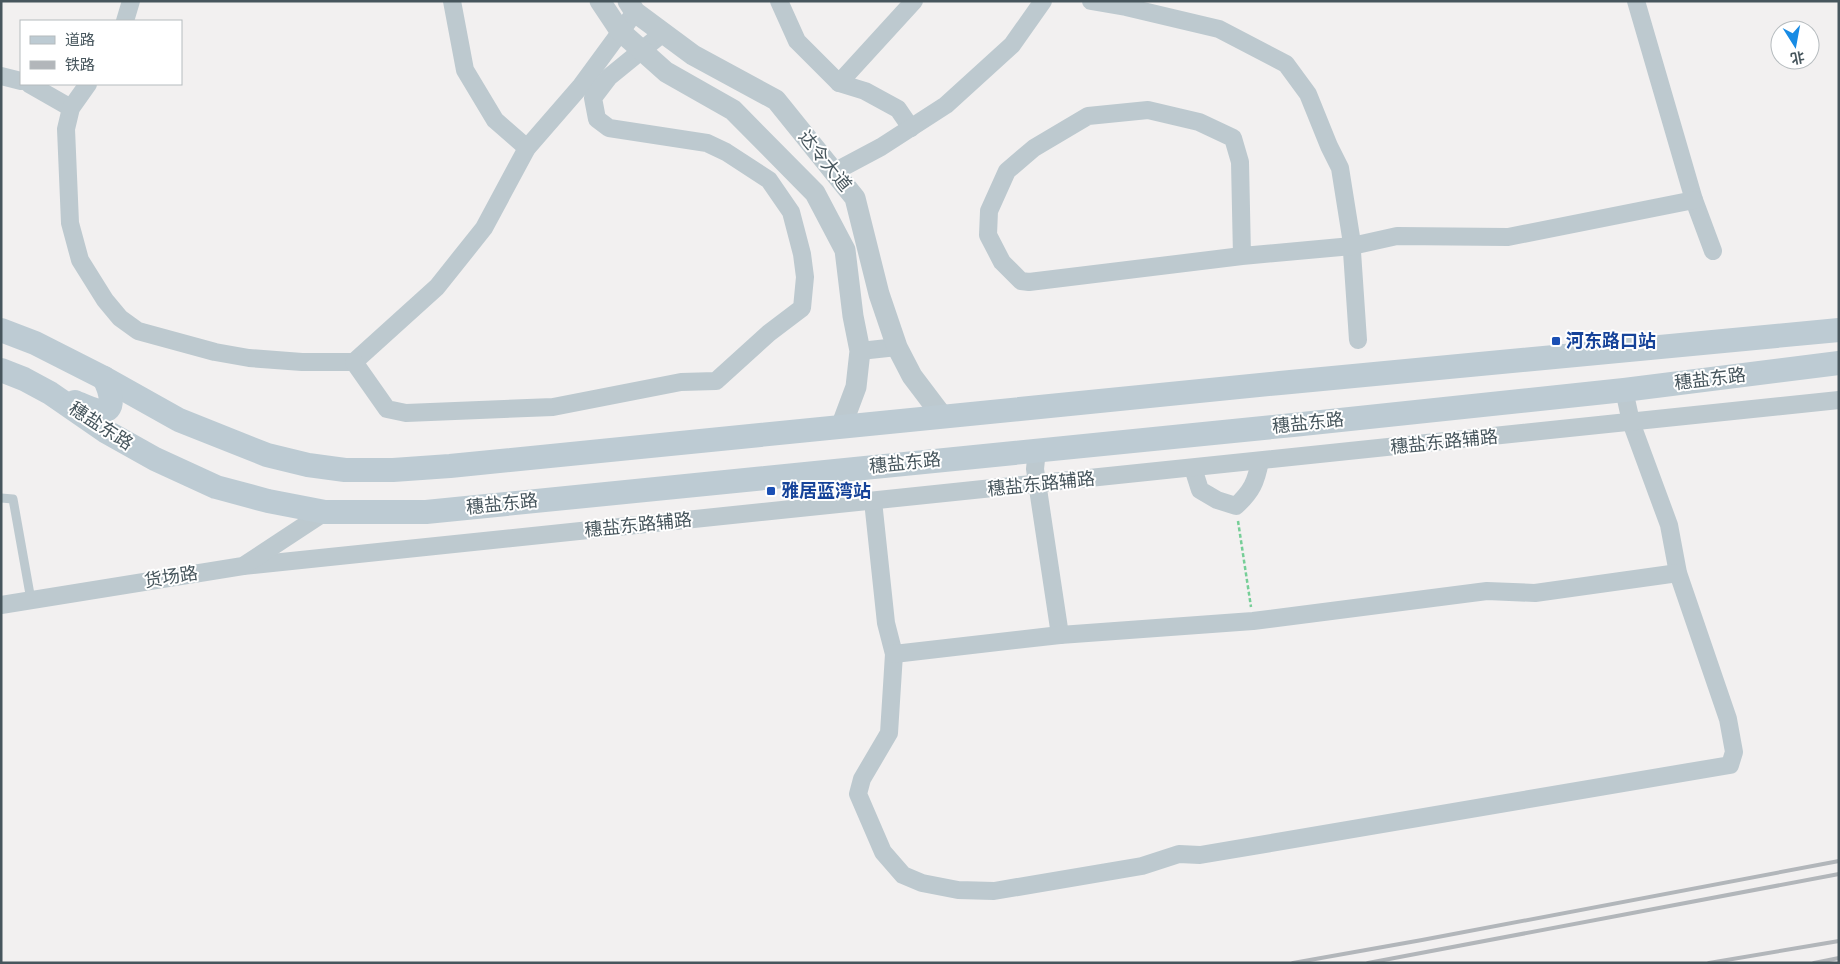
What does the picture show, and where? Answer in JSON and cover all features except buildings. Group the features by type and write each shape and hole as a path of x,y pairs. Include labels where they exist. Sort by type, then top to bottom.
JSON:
{"main road":[{"name":"穗盐东路","path":"1,330 35,343 104,378 179,420 230,442 267,455 300,463 345,470 393,470 450,466 943,416 1839,330"},
{"name":"穗盐东路","path":"1,370 24,379 50,393 105,431 155,460 216,487 268,501 325,512 426,512 1624,390 1839,363"},
{"path":"50,393 98,411 105,410 110,406 112,398 104,378"}],"street":[{"path":"125,20 131,1"},
{"path":"452,1 465,70 495,120 527,148"},
{"name":"达令大道","path":"600,1 620,31 666,72 733,110 815,193 845,250 853,316 860,351 856,388 841,427"},
{"path":"780,1 797,41 839,83 865,91 898,108 910,128"},
{"path":"839,83 914,1"},
{"path":"834,172 881,147 946,105 1012,45 1043,1"},
{"path":"1091,1 1126,7 1219,29 1286,64 1308,94 1340,168 1352,246 1358,340"},
{"path":"1636,1 1694,200 1713,251"},
{"path":"87,85 71,108 66,129 70,224 80,260 105,300 120,318 138,332 240,357 302,362 354,362 437,287 484,228 527,148 580,87 620,31 632,6"},
{"name":"达令大道","path":"632,6 663,33 693,55 776,100 855,198 879,294 897,347 912,376 943,416"},
{"path":"354,362 387,408 406,413 553,407 681,382 716,381 769,332 802,308 806,277 800,246 791,212 769,180 726,152 707,144 609,128 597,119 594,98 609,77 663,33"},
{"path":"1,76 20,81"},
{"path":"31,85 71,108"},
{"path":"1242,256 1240,162 1233,138 1199,122 1148,110 1088,116 1034,148 1007,171 989,211 988,235 1002,262 1021,281 1029,282 1242,256 1352,246 1397,236 1508,237 1694,200"},
{"path":"860,351 897,347"},
{"path":"873,501 886,623 894,654 889,733 862,779 858,794 883,852 903,875 922,883 958,890 994,891 1142,866 1179,854 1200,855 1730,765 1734,752 1728,719 1678,573 1669,525 1631,422 1624,390"},
{"name":"穗盐东路辅路","path":"243,566 1839,400"},
{"path":"1037,450 1035,469 1060,635"},
{"path":"1193,468 1200,490 1217,500 1236,506 1246,496 1256,481 1260,461"},
{"name":"货场路","path":"1,605 243,566 325,512"},
{"path":"894,654 1060,635 1254,621 1487,591 1535,592 1678,573"}],"lane":[{"path":"1,498 13,499 31,600"}],"path":[{"path":"1236,506 1254,621"}],"railway":[{"path":"1293,963 1839,861"},
{"path":"1368,963 1839,874"},
{"path":"1709,963 1839,941"},
{"path":"1814,963 1839,958"}],"place":[{"name":"河东路口站","path":"1556,341"},
{"name":"雅居蓝湾站","path":"771,491"}]}
